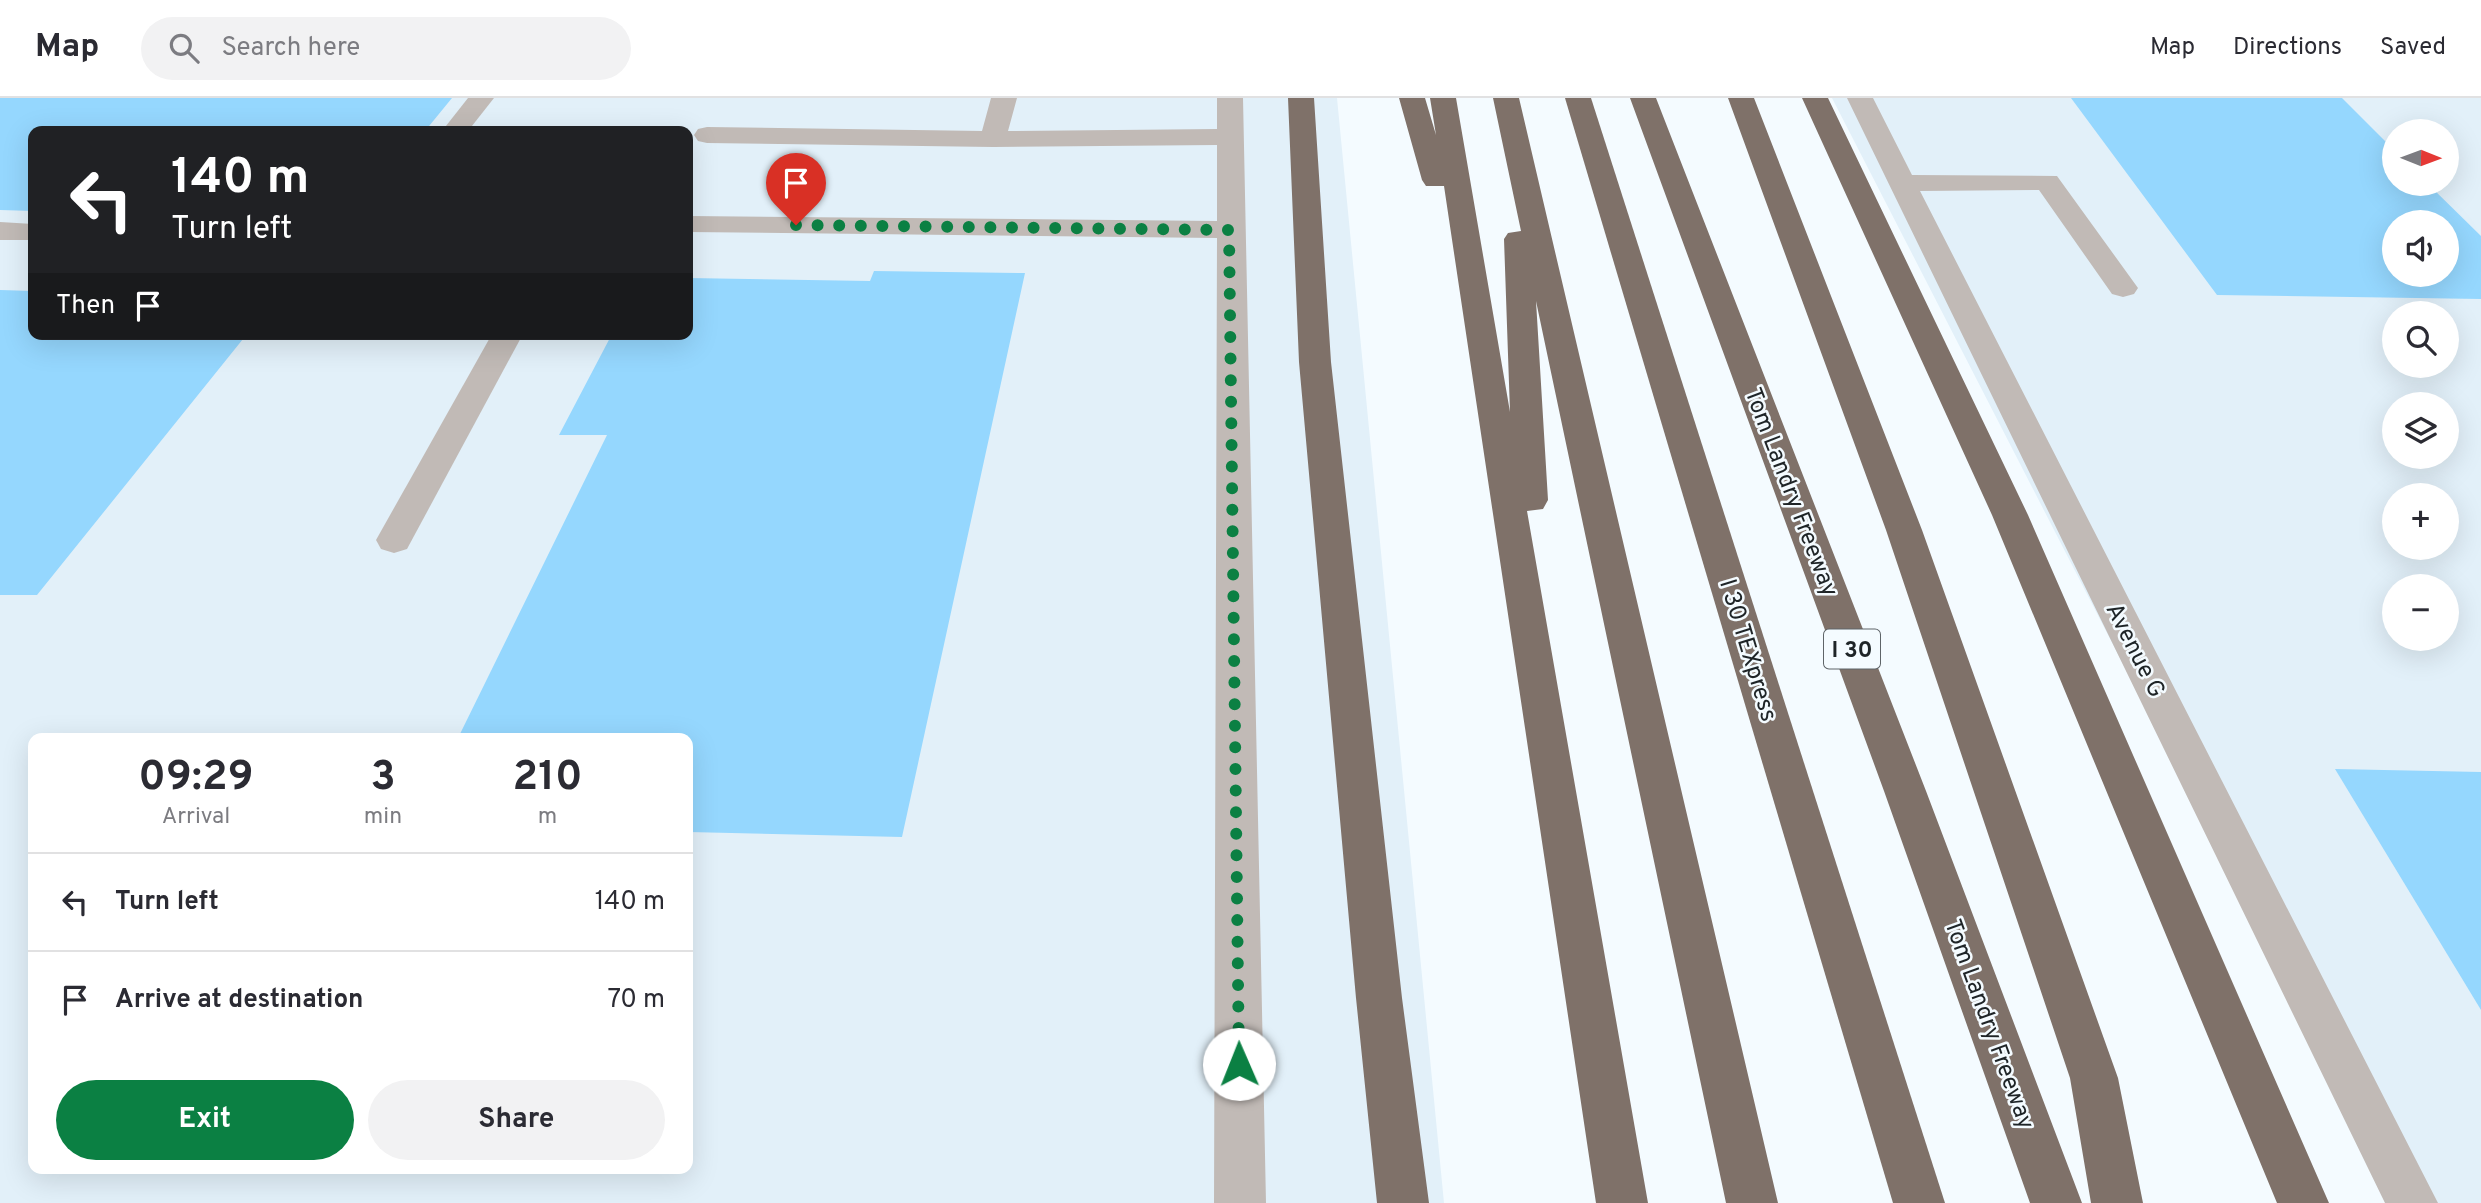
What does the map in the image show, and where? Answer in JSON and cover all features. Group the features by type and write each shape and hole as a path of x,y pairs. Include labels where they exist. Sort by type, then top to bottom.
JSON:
{"highway":[{"path":"1301,98 1315,362 1403,1203"},
{"path":"1412,98 1483,342"},
{"path":"1443,98 1540,682 1622,1203"},
{"name":"I 30 TEXpress","path":"1578,98 1919,1203"},
{"name":"Tom Landry Freeway","path":"1643,98 1900,778 2056,1203"},
{"path":"1741,98 1904,530 2094,1078 2117,1203"},
{"path":"1815,98 2010,515 2303,1203"},
{"path":"1510,115 1540,682"},
{"path":"1510,115 1752,1203"}],"street":[{"path":"459,126 481,98"},
{"path":"993,139 1004,98"},
{"path":"1230,98 1229,230 1240,1203"},
{"name":"Avenue G","path":"1860,98 2412,1203"},
{"path":"707,135 993,139 1229,137"},
{"path":"1903,183 2047,183 2123,288"},
{"path":"693,224 1229,230"},
{"path":"0,231 28,232"},
{"path":"394,540 505,340"}],"shaded area":[{"path":"0,98 1337,98 1444,1203 0,1203"},
{"path":"1832,98 2481,98 2481,1203 2400,1203"}],"building":[{"path":"0,98 452,98 429,126 28,126 28,211 0,210"},
{"path":"2071,98 2342,98 2382,138 2382,196 2440,196 2454,210 2382,210 2382,287 2459,287 2459,214 2481,236 2481,299 2217,295"},
{"path":"874,271 1025,273 902,837 693,832 693,733 460,733 607,435 559,435 609,340 693,340 693,278 870,281"},
{"path":"0,290 28,291 28,340 242,340 37,595 0,595"},
{"path":"2335,769 2481,772 2481,1010"}],"route":[{"path":"796,225 1229,230 1239,1064"}]}
